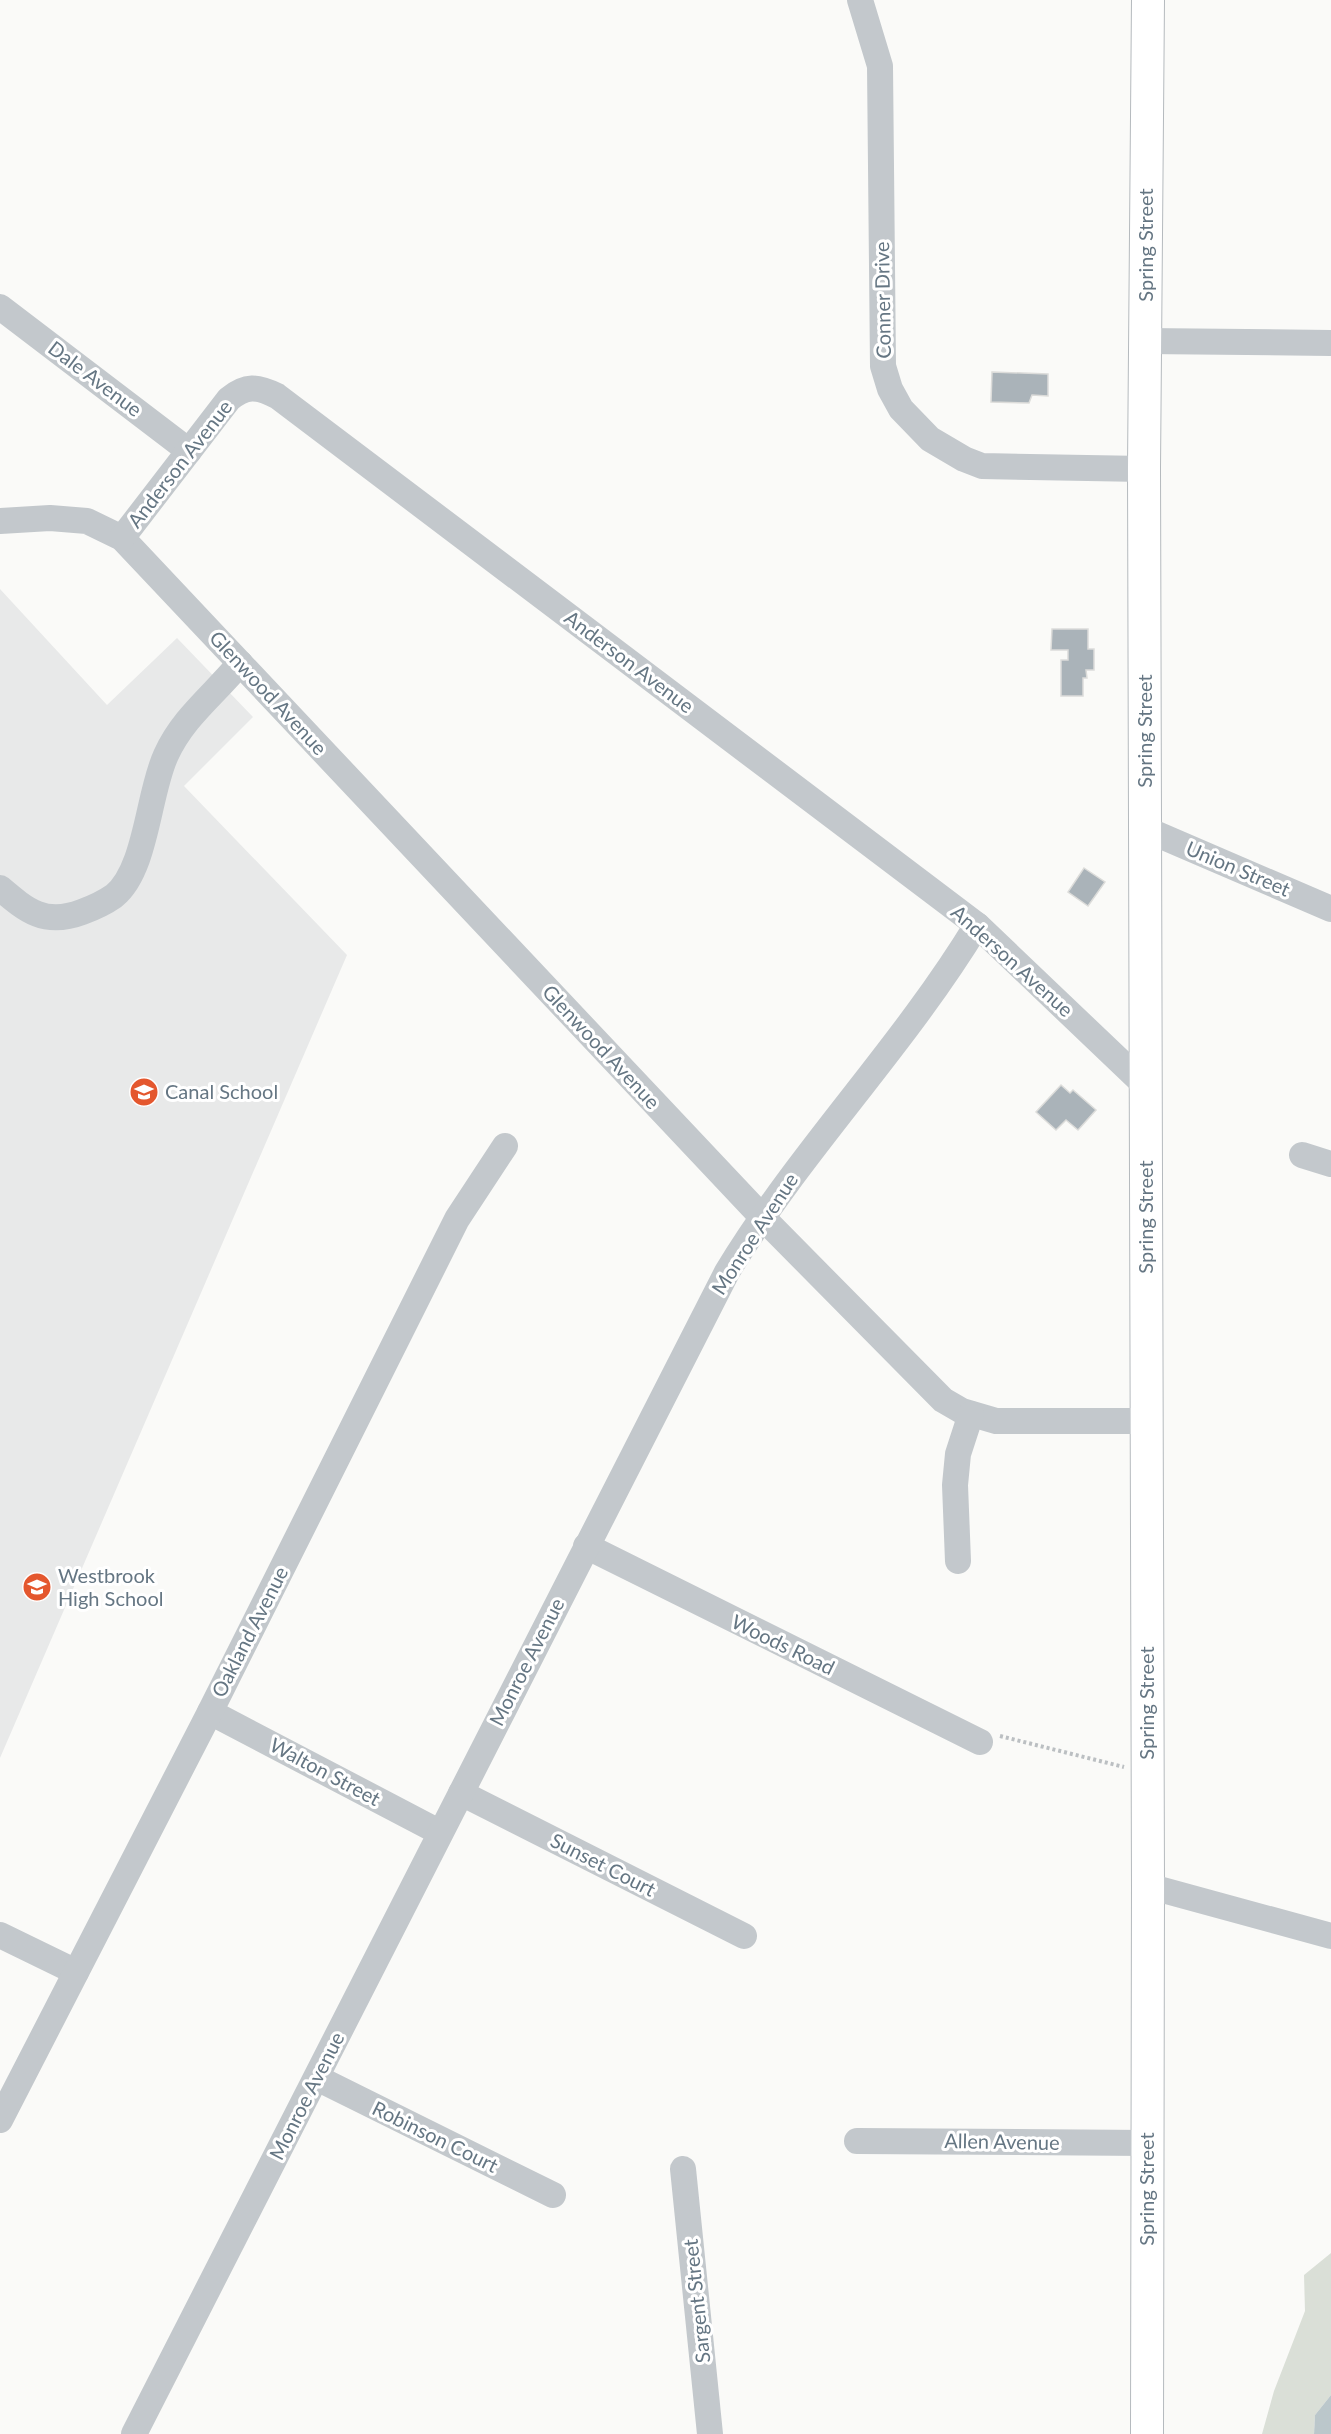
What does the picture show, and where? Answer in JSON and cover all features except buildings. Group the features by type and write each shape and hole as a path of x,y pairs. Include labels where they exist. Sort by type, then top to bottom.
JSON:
{"main road":[{"name":"Spring Street","path":"1147,2434 1147,1087 1144,469 1148,0"}],"street":[{"name":"Conner Drive","path":"860,0 880,66 883,366 890,389 901,409 930,439 947,450 982,466 1144,469"},
{"name":"Dale Avenue","path":"0,307 189,451"},
{"path":"1145,341 1331,343"},
{"name":"Anderson Avenue","path":"122,538 230,399 249,386 264,389 277,396 977,925 1147,1087"},
{"path":"0,521 50,518 87,522 122,538"},
{"name":"Glenwood Avenue","path":"122,538 763,1218 944,1400 971,1414 996,1421 1146,1421"},
{"path":"0,888 24,908 41,916 59,919 97,907 115,895 130,876 165,756 190,715 240,663"},
{"name":"Union Street","path":"1145,829 1331,909"},
{"name":"Monroe Avenue","path":"134,2434 317,2078 439,1832 727,1272 788,1182 949,971 977,925"},
{"name":"Oakland Avenue","path":"0,2120 210,1712 457,1220 505,1146"},
{"path":"1302,1155 1331,1164"},
{"path":"958,1561 955,1485 958,1454 971,1414"},
{"name":"Woods Road","path":"586,1546 980,1742"},
{"name":"Walton Street","path":"210,1712 439,1832"},
{"name":"Sunset Court","path":"461,1793 744,1936"},
{"path":"1148,1886 1331,1936"},
{"path":"0,1935 75,1972"},
{"name":"Robinson Court","path":"317,2078 553,2195"},
{"name":"Allen Avenue","path":"857,2140 1147,2143"},
{"name":"Sargent Street","path":"683,2169 710,2434"}],"path":[{"path":"980,1742 989,1733 1126,1768"}],"shaded area":[{"name":"Canal School","path":"0,589 107,705 177,638 253,717 184,786 347,955 0,1758"},
{"path":"1331,2253 1331,2395 1315,2415 1314,2434 1262,2434 1274,2391 1305,2311 1304,2275"},
{"path":"1331,2395 1331,2434 1314,2434 1315,2415"}],"place":[{"name":"Canal School","path":"144,1092"},
{"name":"Westbrook High School","path":"37,1587"}]}
